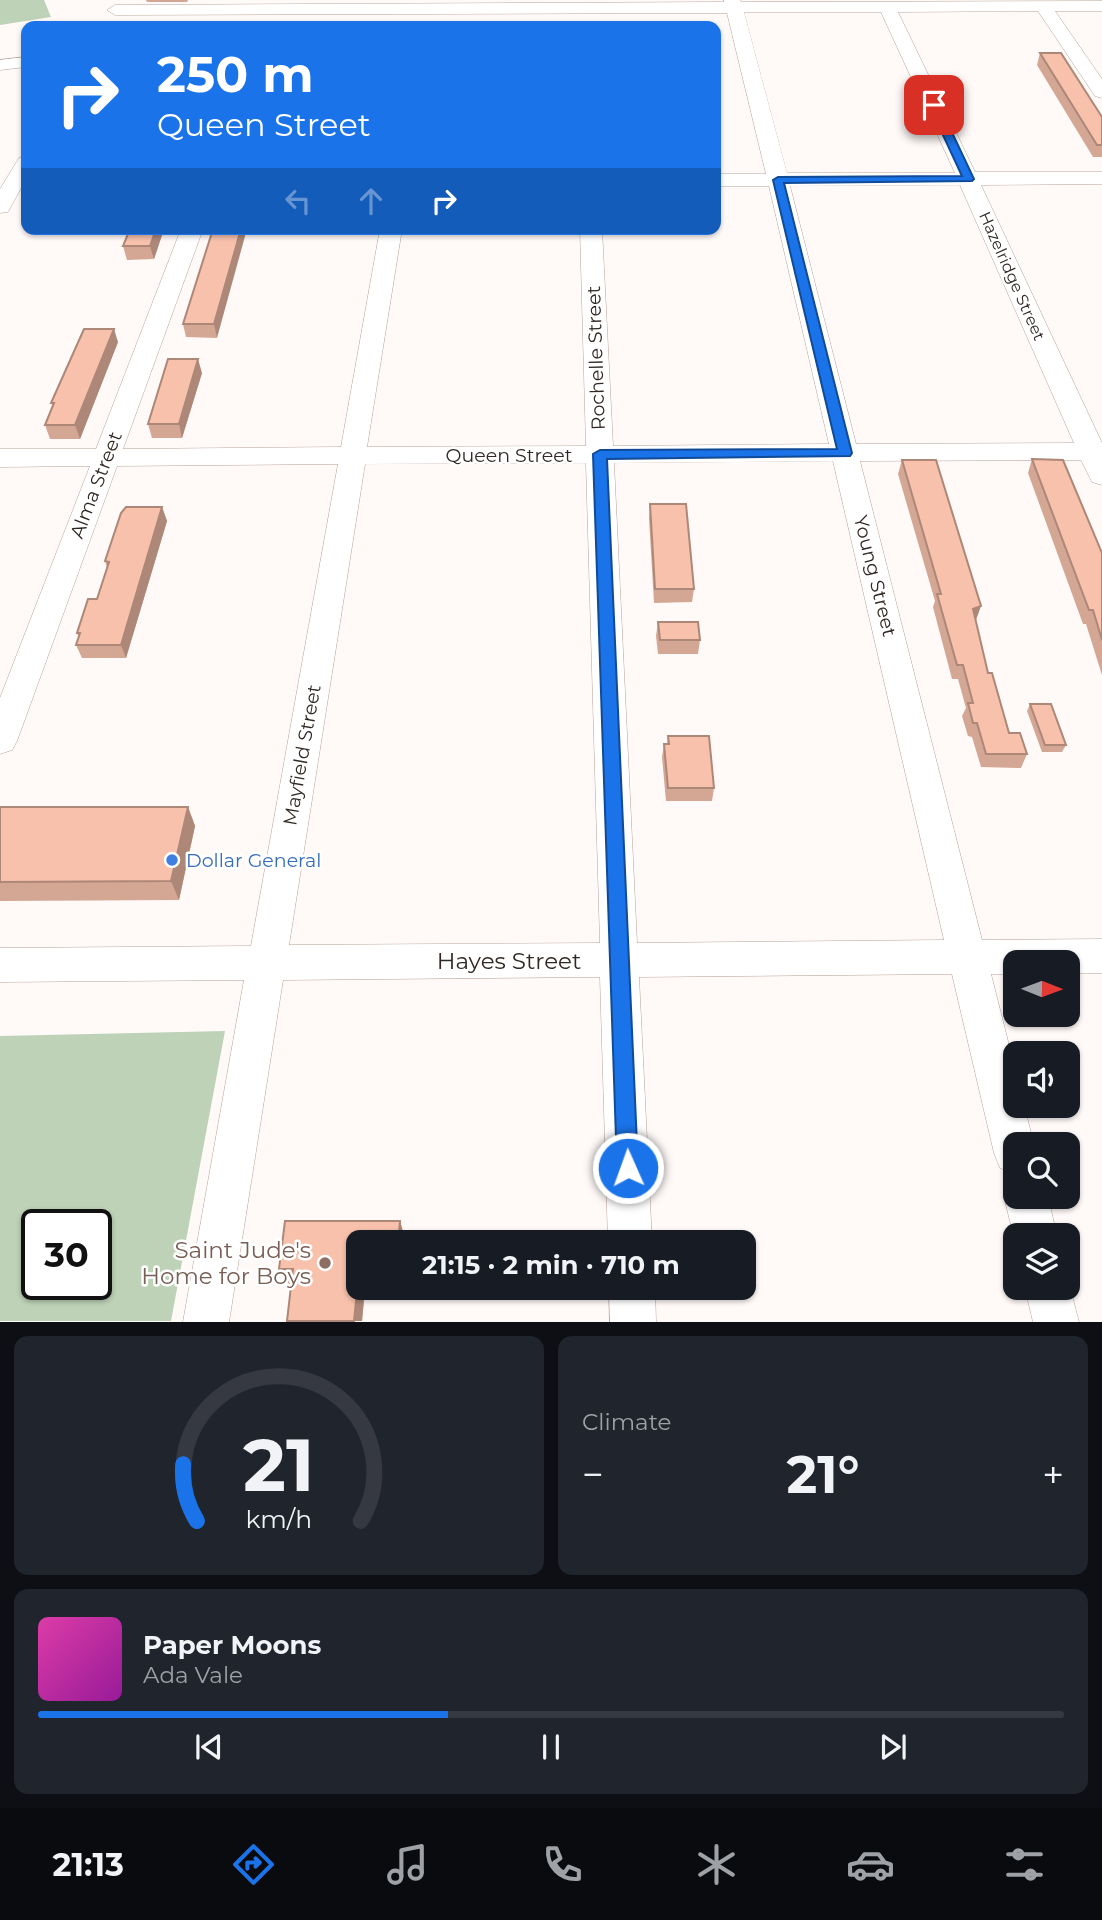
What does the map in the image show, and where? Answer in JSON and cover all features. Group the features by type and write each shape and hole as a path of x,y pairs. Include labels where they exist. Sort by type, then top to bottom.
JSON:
{"street":[{"path":"1041,3 1102,92"},
{"path":"109,21 118,5 273,12 427,12 581,4 1041,3 1102,6"},
{"name":"Young Street","path":"733,4 1010,1132"},
{"name":"Hazelridge Street","path":"886,4 1096,452 1102,477"},
{"path":"0,65 21,63"},
{"path":"721,180 1102,178"},
{"path":"0,207 20,183"},
{"name":"Alma Street","path":"0,741 190,235"},
{"name":"Mayfield Street","path":"206,1321 390,235"},
{"name":"Rochelle Street","path":"591,235 630,1230"},
{"name":"Queen Street","path":"0,458 1096,452"},
{"name":"Hayes Street","path":"0,965 1102,956"},
{"path":"632,1300 633,1321"},
{"path":"1051,1300 1056,1321"}],"green space":[{"path":"0,0 44,0 51,17 21,21 0,25"},
{"path":"225,1031 171,1321 0,1321 0,1036"}],"building":[{"path":"1040,53 1061,53 1102,117 1102,145 1097,145"},
{"path":"128,235 154,235 150,246 123,246"},
{"path":"211,235 239,235 214,324 183,324"},
{"path":"84,329 114,329 75,425 45,425 54,403 51,403"},
{"path":"168,359 198,359 179,424 148,424"},
{"path":"1032,459 1063,460 1102,553 1102,640 1093,610 1089,610"},
{"path":"902,460 936,460 981,606 973,609 988,673 992,673 1009,733 1020,733 1027,754 986,754 977,723 973,723 968,703 973,703 963,665 957,665 937,594 941,594"},
{"path":"650,504 686,504 694,589 655,589"},
{"path":"126,507 162,507 121,645 76,645 88,599 97,599 109,562 105,561 121,513"},
{"path":"658,622 698,622 700,640 660,640"},
{"path":"1030,704 1051,704 1066,745 1045,745"},
{"path":"668,736 709,736 714,788 668,788 664,744 669,744"},
{"path":"0,807 188,807 171,881 0,882"},
{"name":"Saint Jude's Home for Boys","path":"285,1221 400,1221 399,1230 346,1230 346,1300 356,1300 354,1321 287,1321 293,1269 279,1269"}],"place":[{"name":"Dollar General","path":"172,860"},
{"name":"Saint Jude's Home for Boys","path":"325,1263"}],"route":[{"path":"628,1168 600,454 845,453 778,180 968,179 934,105"}]}
